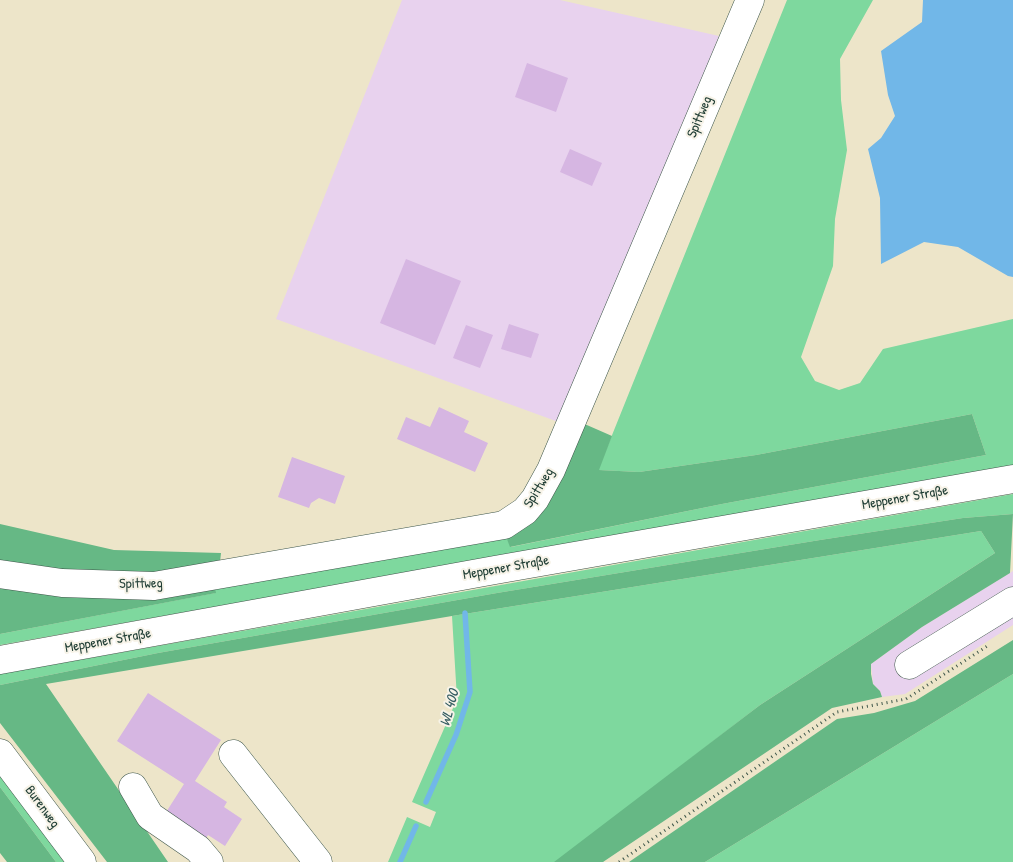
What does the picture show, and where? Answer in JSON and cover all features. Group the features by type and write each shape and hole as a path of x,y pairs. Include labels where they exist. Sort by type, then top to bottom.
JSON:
{"street":[{"name":"Spittweg","path":"0,574 62,582 154,586 504,525 525,511 535,499 552,470 750,0"},
{"name":"Meppener Straße","path":"0,660 495,570 1013,479"},
{"path":"909,665 1013,601"},
{"name":"Burenweg","path":"0,753 82,862"},
{"path":"233,754 318,862"},
{"path":"133,787 150,816 198,849 209,862"}],"path":[{"path":"619,862 837,712 906,699 997,640"}],"shaded area":[{"path":"402,0 560,0 719,36 564,424 276,319"},
{"path":"1013,571 1013,625 905,694 882,697 880,691 873,684 871,664 922,627"}],"green space":[{"path":"787,0 873,0 840,59 841,100 847,150 835,219 833,266 801,357 815,381 839,390 860,383 883,349 1013,319 1013,465 0,645 0,634 215,593 214,582 505,534 511,547 722,504 986,455 972,414 756,455 639,472 598,470"},
{"path":"972,414 986,455 722,504 510,547 505,534 580,422 612,436 599,470 639,472 756,455"},
{"path":"1013,494 1013,514 963,518 497,593 158,653 0,685 0,674"},
{"path":"1013,514 1010,573 922,627 871,664 873,684 880,691 882,697 832,708 603,862 554,862 760,705 995,553 981,531 452,616 46,684 168,862 107,862 0,723 0,685 158,653 497,593 963,518"},
{"path":"0,524 114,550 221,553 220,562 154,576 0,567"},
{"path":"981,531 995,553 760,705 557,862 388,862 407,817 430,827 436,812 412,802 457,699 452,616"},
{"path":"0,582 214,582 216,593 0,634"},
{"path":"1013,640 1013,674 705,862 629,862 837,719 874,713 915,701"},
{"path":"1013,674 1013,862 705,862"},
{"path":"0,770 69,862 56,862 0,787"},
{"path":"0,787 56,862 7,862 0,853"}],"water":[{"path":"923,0 1013,0 1013,277 1008,276 958,247 924,242 881,264 880,198 868,149 881,138 895,116 888,95 881,51 922,22"}],"building":[{"path":"527,63 568,78 556,112 515,97"},
{"path":"570,149 602,163 592,186 560,172"},
{"path":"406,259 461,281 435,345 380,323"},
{"path":"509,324 539,334 531,358 501,349"},
{"path":"466,325 493,335 480,368 453,358"},
{"path":"439,407 469,421 464,432 488,443 475,472 397,439 406,417 430,427"},
{"path":"292,457 345,476 335,504 319,498 311,503 309,508 278,497"},
{"path":"148,693 221,740 195,781 227,802 224,807 242,819 225,846 208,835 203,843 163,817 184,784 117,741"}],"waterway":[{"name":"WL 400","path":"426,802 456,735 470,692 465,613"},
{"name":"WL 400","path":"400,862 416,826"}]}
